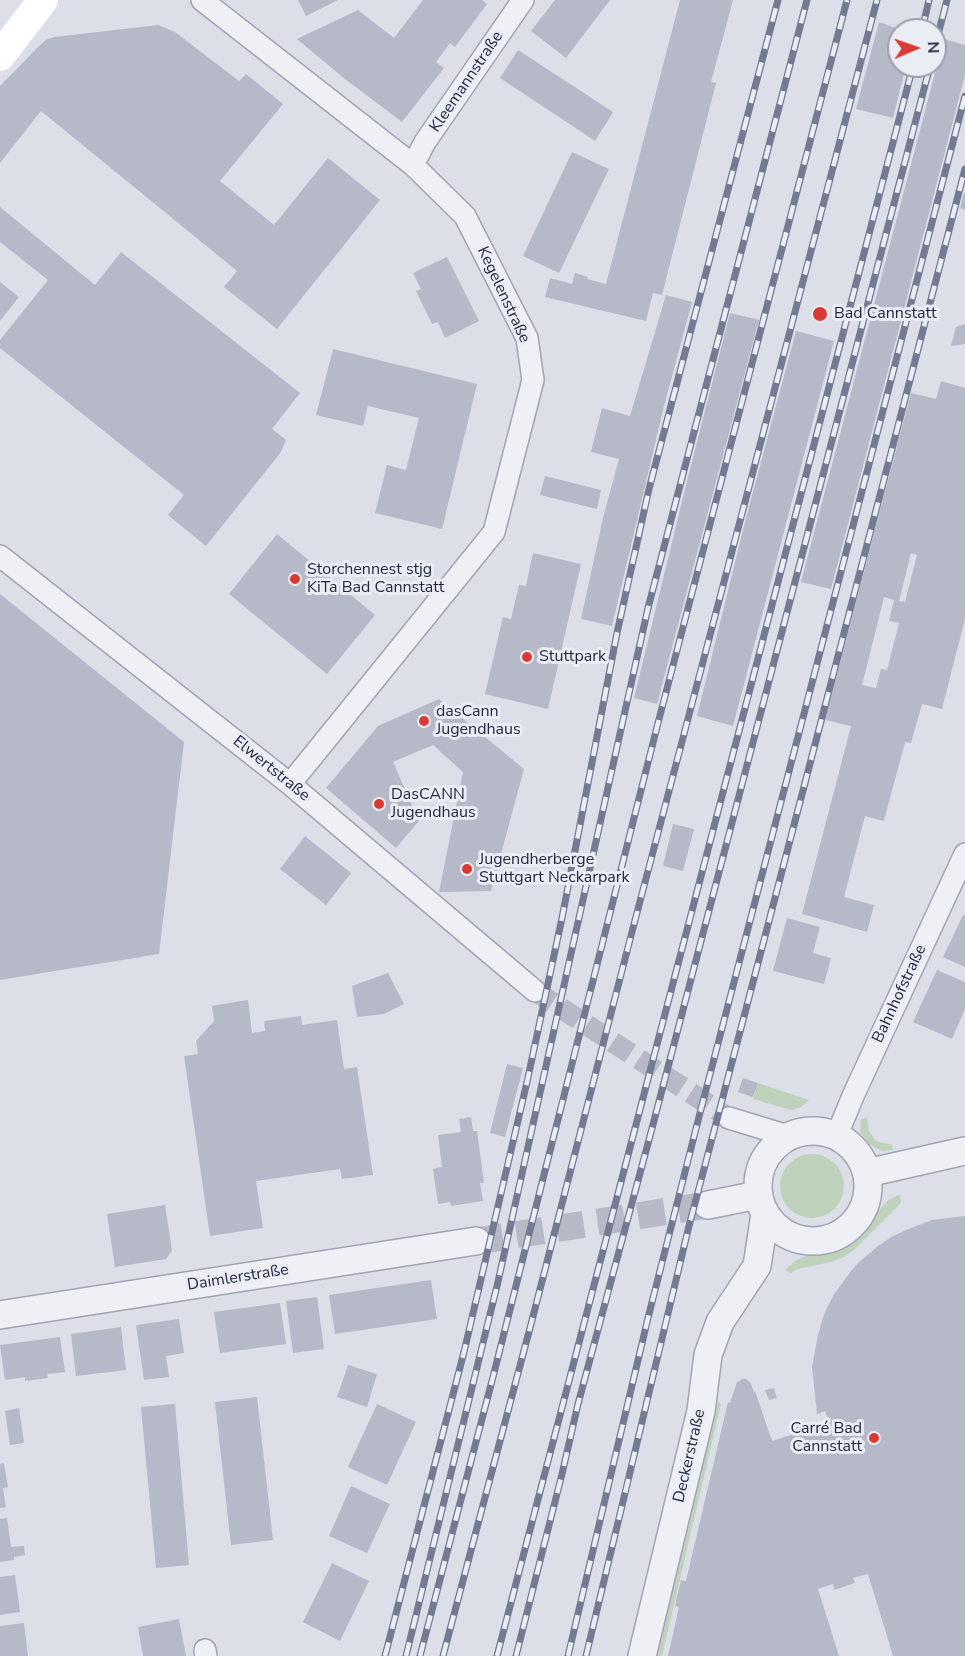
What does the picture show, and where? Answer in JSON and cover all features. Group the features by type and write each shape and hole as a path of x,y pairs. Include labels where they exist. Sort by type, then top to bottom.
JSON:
{"main road":[{"path":"0,56 43,0"}],"street":[{"name":"Kegelenstraße","path":"202,0 413,165 465,216 527,338 533,380 494,532 290,784"},
{"name":"Kleemannstraße","path":"413,165 425,142 523,0"},
{"name":"Elwertstraße","path":"0,556 290,784 535,991"},
{"name":"Bahnhofstraße","path":"837,1135 965,854"},
{"path":"729,1118 788,1136"},
{"path":"821,1130 837,1135 861,1158 867,1173 868,1191 864,1208 855,1222 842,1233 826,1240 809,1242 792,1238 776,1228 761,1204 758,1174 767,1155 776,1144 788,1136 804,1131 821,1130"},
{"path":"867,1173 965,1151"},
{"path":"708,1205 761,1204"},
{"name":"Deckerstraße","path":"757,1266 761,1204"},
{"name":"Daimlerstraße","path":"0,1316 476,1241"},
{"name":"Deckerstraße","path":"642,1656 701,1411 708,1355 720,1322 757,1266 809,1242"}],"green space":[{"path":"758,1083 809,1100 801,1107 791,1110 753,1099"},
{"path":"867,1117 869,1131 876,1141 892,1145 893,1150 882,1151 869,1144 860,1132 861,1120"},
{"path":"812,1154 830,1160 838,1168 844,1186 838,1204 830,1212 812,1218 794,1212 786,1204 780,1186 786,1168 794,1160"},
{"path":"900,1194 901,1202 895,1209 844,1257 798,1269 791,1273 785,1270 803,1257 842,1247 858,1236 887,1201"},
{"path":"718,1401 721,1404 662,1656 657,1656"}],"building":[{"path":"298,0 338,0 306,16"},
{"path":"423,0 482,0 487,4 455,47 450,43 436,62 444,68 402,122 297,39 358,10 394,38"},
{"path":"555,0 610,0 566,58 531,31"},
{"path":"680,0 733,0 711,82 716,83 662,295 653,293 646,321 545,297 550,278 572,284 575,273 606,284"},
{"path":"879,22 887,25 887,78 903,78 893,118 856,109"},
{"path":"158,25 175,32 239,81 246,74 283,104 220,181 274,225 328,158 380,200 277,329 224,287 237,271 41,111 0,163 0,86 39,46 54,37"},
{"path":"947,40 965,45 965,75 831,589 801,582 934,78 947,78"},
{"path":"518,50 613,112 595,141 500,78"},
{"path":"572,152 609,169 559,273 523,256"},
{"path":"965,193 965,210 960,208"},
{"path":"0,207 95,285 121,252 300,393 272,429 286,440 281,452 206,546 168,515 184,495 0,348 0,340 48,280 0,242"},
{"path":"447,257 479,321 445,338 438,322 432,324 416,291 421,289 413,273"},
{"path":"0,282 19,297 0,321"},
{"path":"666,295 692,302 664,406 612,626 581,619 603,518 619,459 591,452 602,408 630,416"},
{"path":"730,313 759,320 657,704 634,698"},
{"path":"965,324 965,344 951,346 956,327"},
{"path":"796,331 834,341 733,726 697,716 746,518"},
{"path":"333,349 477,384 442,529 375,513 387,465 406,470 419,418 368,406 363,426 316,415"},
{"path":"941,381 965,388 965,619 942,709 922,704 911,743 905,742 884,821 865,816 844,897 874,905 867,932 802,914 851,726 825,720 911,393 936,399","holes":["911,553 917,555 905,602 899,601","884,597 894,600 889,621 899,623 887,670 881,669 876,688 862,685"]},
{"path":"545,476 601,490 597,509 540,495"},
{"path":"277,534 375,615 327,674 229,594"},
{"name":"Stuttpark","path":"533,553 581,564 548,709 485,694 503,617 511,619 519,585 526,586"},
{"path":"0,594 184,742 159,954 0,980"},
{"name":"DasCANN Jugendhaus","path":"439,699 524,769 491,891 439,892 463,772 433,745 393,762 419,821 396,848 326,788 378,726"},
{"path":"673,824 694,829 683,871 663,866"},
{"path":"305,836 351,873 326,905 280,869"},
{"path":"963,915 965,916 965,967 943,957"},
{"path":"787,918 820,927 813,953 831,958 824,984 773,971"},
{"path":"937,970 965,982 965,1009 952,1039 913,1022"},
{"path":"388,973 404,1004 384,1014 357,1017 352,986"},
{"path":"248,1000 252,1033 265,1031 264,1021 301,1016 302,1025 337,1020 344,1069 357,1067 373,1175 342,1179 340,1169 256,1181 263,1228 210,1236 184,1056 198,1054 196,1041 214,1021 212,1006"},
{"path":"507,1064 523,1068 505,1137 490,1133"},
{"path":"743,1078 758,1083 753,1097 738,1092"},
{"path":"471,1117 473,1131 477,1131 484,1183 480,1183 483,1201 451,1206 450,1202 438,1204 433,1169 442,1167 438,1135 461,1132 459,1119"},
{"path":"165,1205 172,1251 166,1259 115,1267 107,1214"},
{"name":"Carré Bad Cannstatt","path":"965,1216 965,1656 893,1656 868,1574 853,1578 855,1583 834,1590 833,1584 818,1589 839,1656 668,1656 679,1607 675,1606 681,1580 686,1581 728,1402 730,1403 737,1382 744,1378 751,1384 772,1441 794,1434 792,1428 812,1422 815,1428 829,1423 825,1411 817,1414 812,1367 824,1314 833,1296 858,1263 893,1236 932,1220"},
{"path":"431,1280 437,1319 335,1334 329,1295"},
{"path":"317,1297 324,1349 293,1353 286,1301"},
{"path":"280,1303 286,1344 220,1353 214,1312"},
{"path":"179,1319 184,1353 166,1356 169,1377 144,1380 136,1325"},
{"path":"121,1327 126,1370 76,1376 71,1334"},
{"path":"60,1337 65,1372 47,1374 48,1378 25,1381 25,1377 5,1380 0,1345"},
{"path":"348,1365 377,1374 367,1407 337,1397"},
{"path":"774,1388 777,1398 769,1400 765,1390"},
{"path":"257,1397 273,1540 231,1545 215,1402"},
{"path":"175,1404 189,1565 156,1568 141,1407"},
{"path":"377,1404 416,1422 387,1485 348,1467"},
{"path":"19,1408 24,1443 10,1445 5,1411"},
{"path":"4,1463 8,1487 3,1488 6,1507 0,1508 0,1464"},
{"path":"351,1486 390,1504 367,1553 329,1536"},
{"path":"7,1518 11,1547 24,1546 25,1555 14,1557 14,1560 0,1562 0,1519"},
{"path":"332,1563 369,1581 340,1641 303,1622"},
{"path":"15,1575 20,1612 0,1615 0,1577"},
{"path":"179,1619 186,1656 143,1656 138,1627"},
{"path":"24,1623 28,1656 0,1656 0,1626"}],"tunnel":[{"path":"535,991 729,1118"},
{"path":"476,1241 708,1205"}],"railway":[{"path":"385,1656 464,1352 527,1082 562,918 617,633 649,489 778,0"},
{"path":"406,1656 497,1286 648,608 807,0"},
{"path":"420,1656 658,723 847,0"},
{"path":"443,1656 877,0"},
{"path":"925,18 929,0"},
{"path":"942,18 947,0"},
{"path":"497,1656 910,78"},
{"path":"516,1656 578,1404 927,78"},
{"path":"568,1656 648,1318 702,1105 965,96"},
{"path":"586,1656 688,1230 965,169"}],"place":[{"name":"Bad Cannstatt","path":"820,314"},
{"name":"Storchennest stjg KiTa Bad Cannstatt","path":"295,579"},
{"name":"Stuttpark","path":"527,657"},
{"name":"dasCann Jugendhaus","path":"424,721"},
{"name":"DasCANN Jugendhaus","path":"379,804"},
{"name":"Jugendherberge Stuttgart Neckarpark","path":"467,869"},
{"name":"Carré Bad Cannstatt","path":"874,1438"}]}
